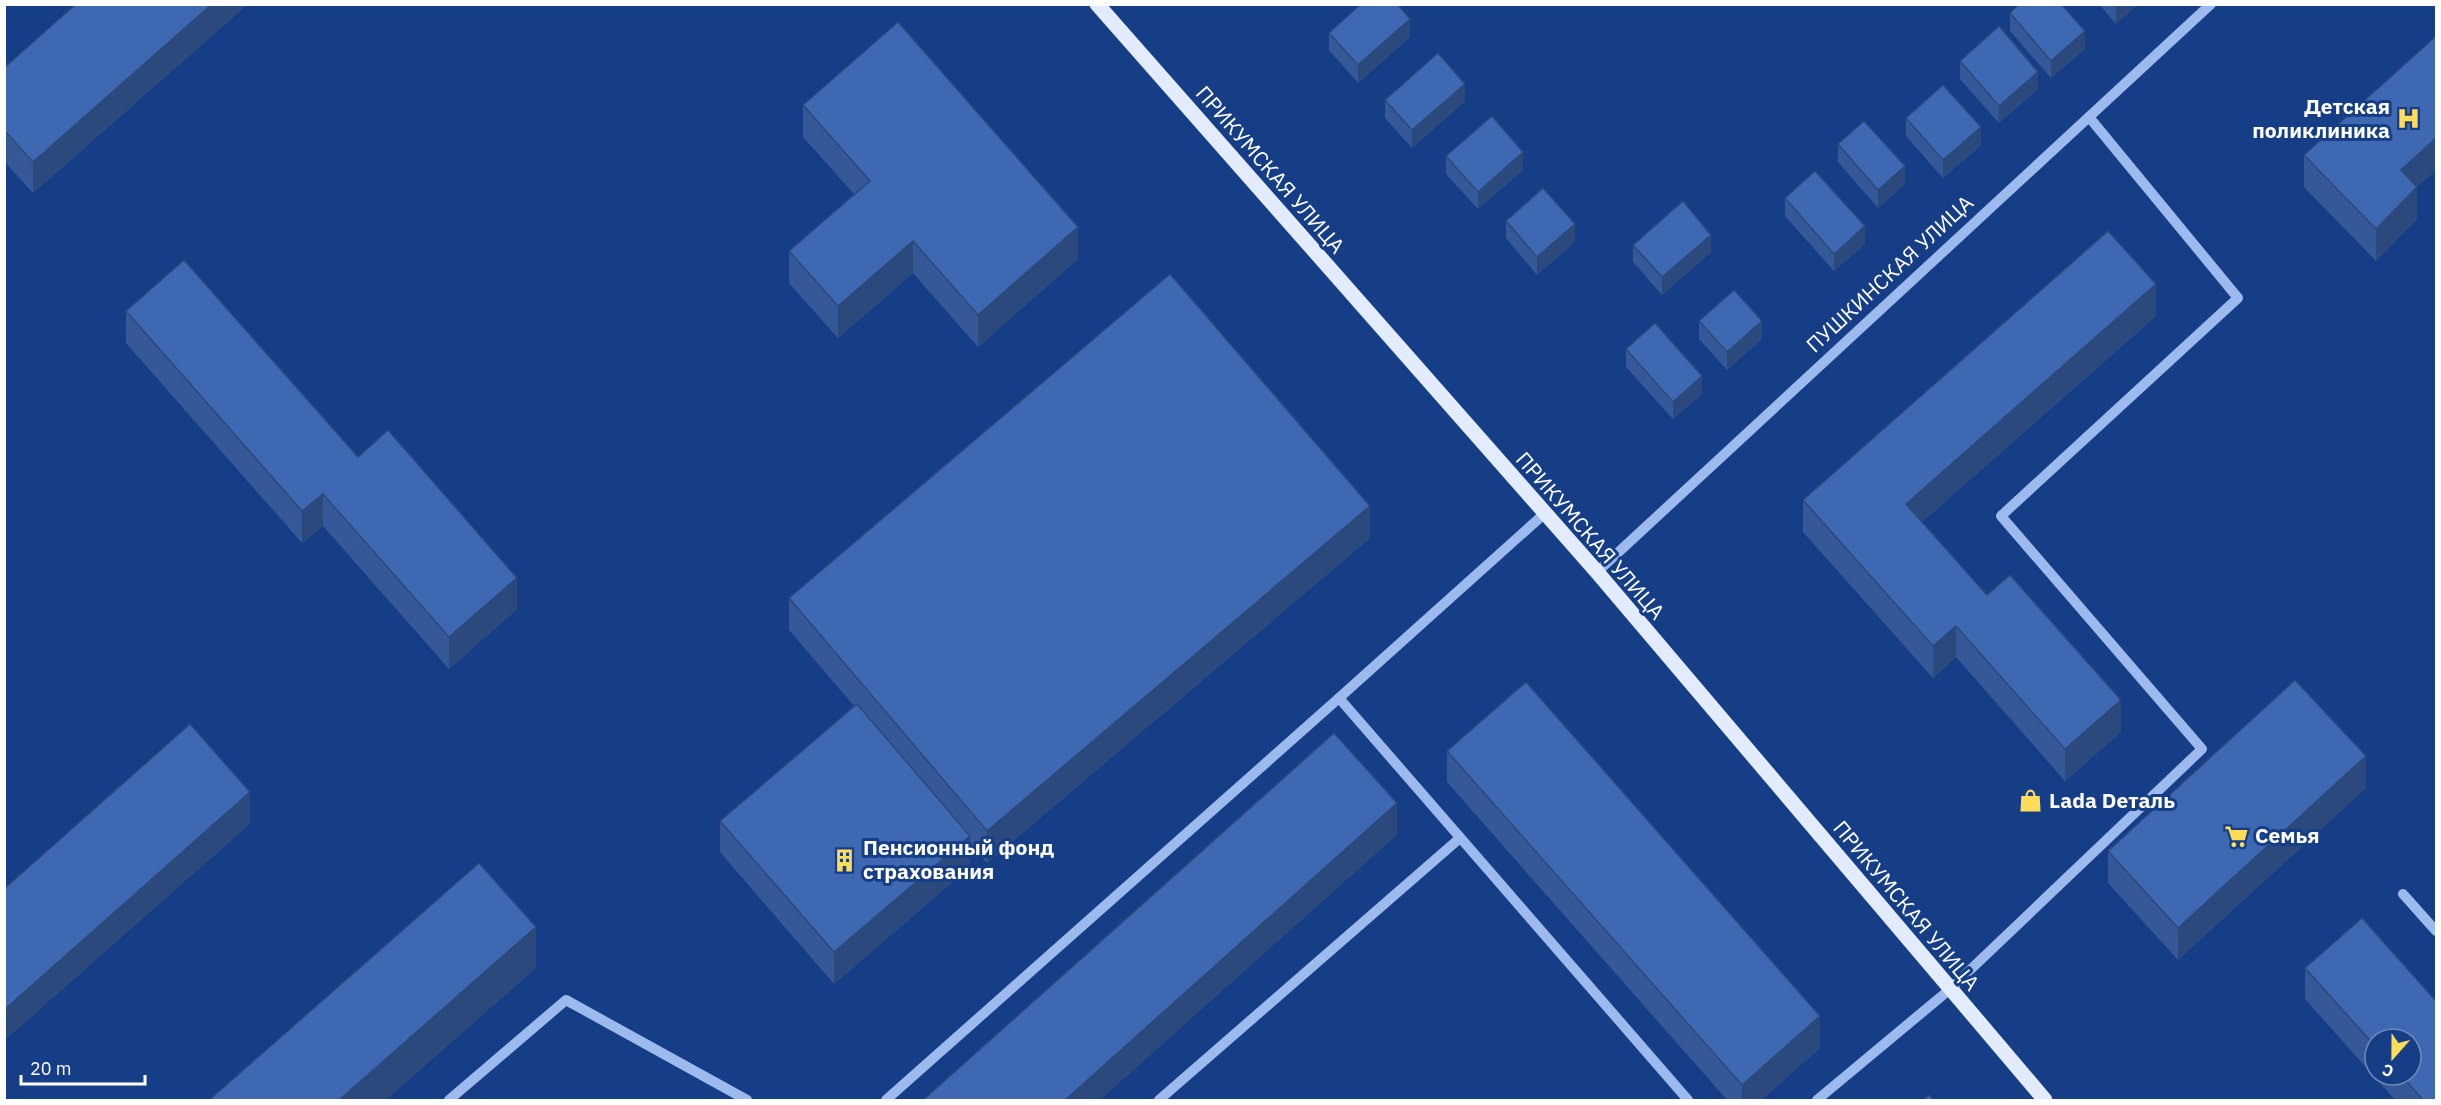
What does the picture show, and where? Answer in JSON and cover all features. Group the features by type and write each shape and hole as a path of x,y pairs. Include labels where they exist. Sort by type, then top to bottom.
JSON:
{"main road":[{"name":"ПРИКУМСКАЯ УЛИЦА","path":"1097,4 1597,572 2045,1101"}],"street":[{"name":"ПУШКИНСКАЯ УЛИЦА","path":"1597,572 2211,4"},
{"path":"1817,1101 1949,990 2202,749 2001,516 2238,298 2089,117"},
{"path":"886,1101 1544,514"},
{"path":"1339,698 1688,1101"},
{"path":"1159,1101 1460,838"},
{"path":"2403,894 2436,931"},
{"path":"449,1101 566,1000 747,1101"}],"building":[{"path":"76,4 212,4 33,162 4,130 4,68"},
{"path":"1361,4 1397,4 1410,19 1358,65 1329,33"},
{"path":"2019,4 2061,4 2085,31 2051,61 2010,13"},
{"path":"898,22 1078,227 978,315 913,241 838,306 789,251 870,181 803,105"},
{"path":"1999,26 2038,72 1999,106 1960,61"},
{"name":"Детская поликлиника","path":"2436,36 2436,138 2401,170 2417,187 2376,229 2304,155"},
{"path":"1438,53 1465,84 1412,130 1385,100"},
{"path":"1943,85 1981,127 1943,160 1906,118"},
{"path":"1492,116 1523,152 1478,192 1446,156"},
{"path":"1864,121 1905,166 1878,190 1838,144"},
{"path":"1815,171 1865,226 1834,254 1785,198"},
{"path":"1543,188 1575,224 1537,257 1506,221"},
{"path":"1683,201 1711,235 1662,277 1633,245"},
{"path":"2108,231 2156,284 1906,504 1987,595 2010,575 2121,700 2065,749 1956,626 1933,646 1803,500"},
{"path":"184,260 358,457 388,430 517,578 449,637 323,494 302,511 126,311"},
{"path":"1170,274 1370,506 987,831 789,598"},
{"path":"1734,290 1762,321 1727,352 1699,321"},
{"path":"1655,323 1702,376 1673,402 1626,349"},
{"name":"Семья","path":"2295,680 2366,756 2178,928 2108,851"},
{"path":"1526,682 1820,1016 1742,1085 1447,751"},
{"name":"Пенсионный фонд страхования","path":"857,704 970,836 834,952 720,821"},
{"path":"190,724 250,792 4,1010 4,889"},
{"path":"1334,733 1397,803 1064,1101 922,1101"},
{"path":"479,863 536,927 338,1101 208,1101"},
{"path":"2362,918 2436,1001 2436,1101 2424,1101 2412,1087 2423,1087 2423,1027 2363,1027 2363,1033 2305,968"},
{"path":"1929,1095 1934,1101 1922,1101"}],"place":[{"name":"Детская поликлиника","path":"2408,119"},
{"name":"Lada Dеталь","path":"2031,801"},
{"name":"Семья","path":"2237,836"},
{"name":"Пенсионный фонд страхования","path":"845,860"}]}
